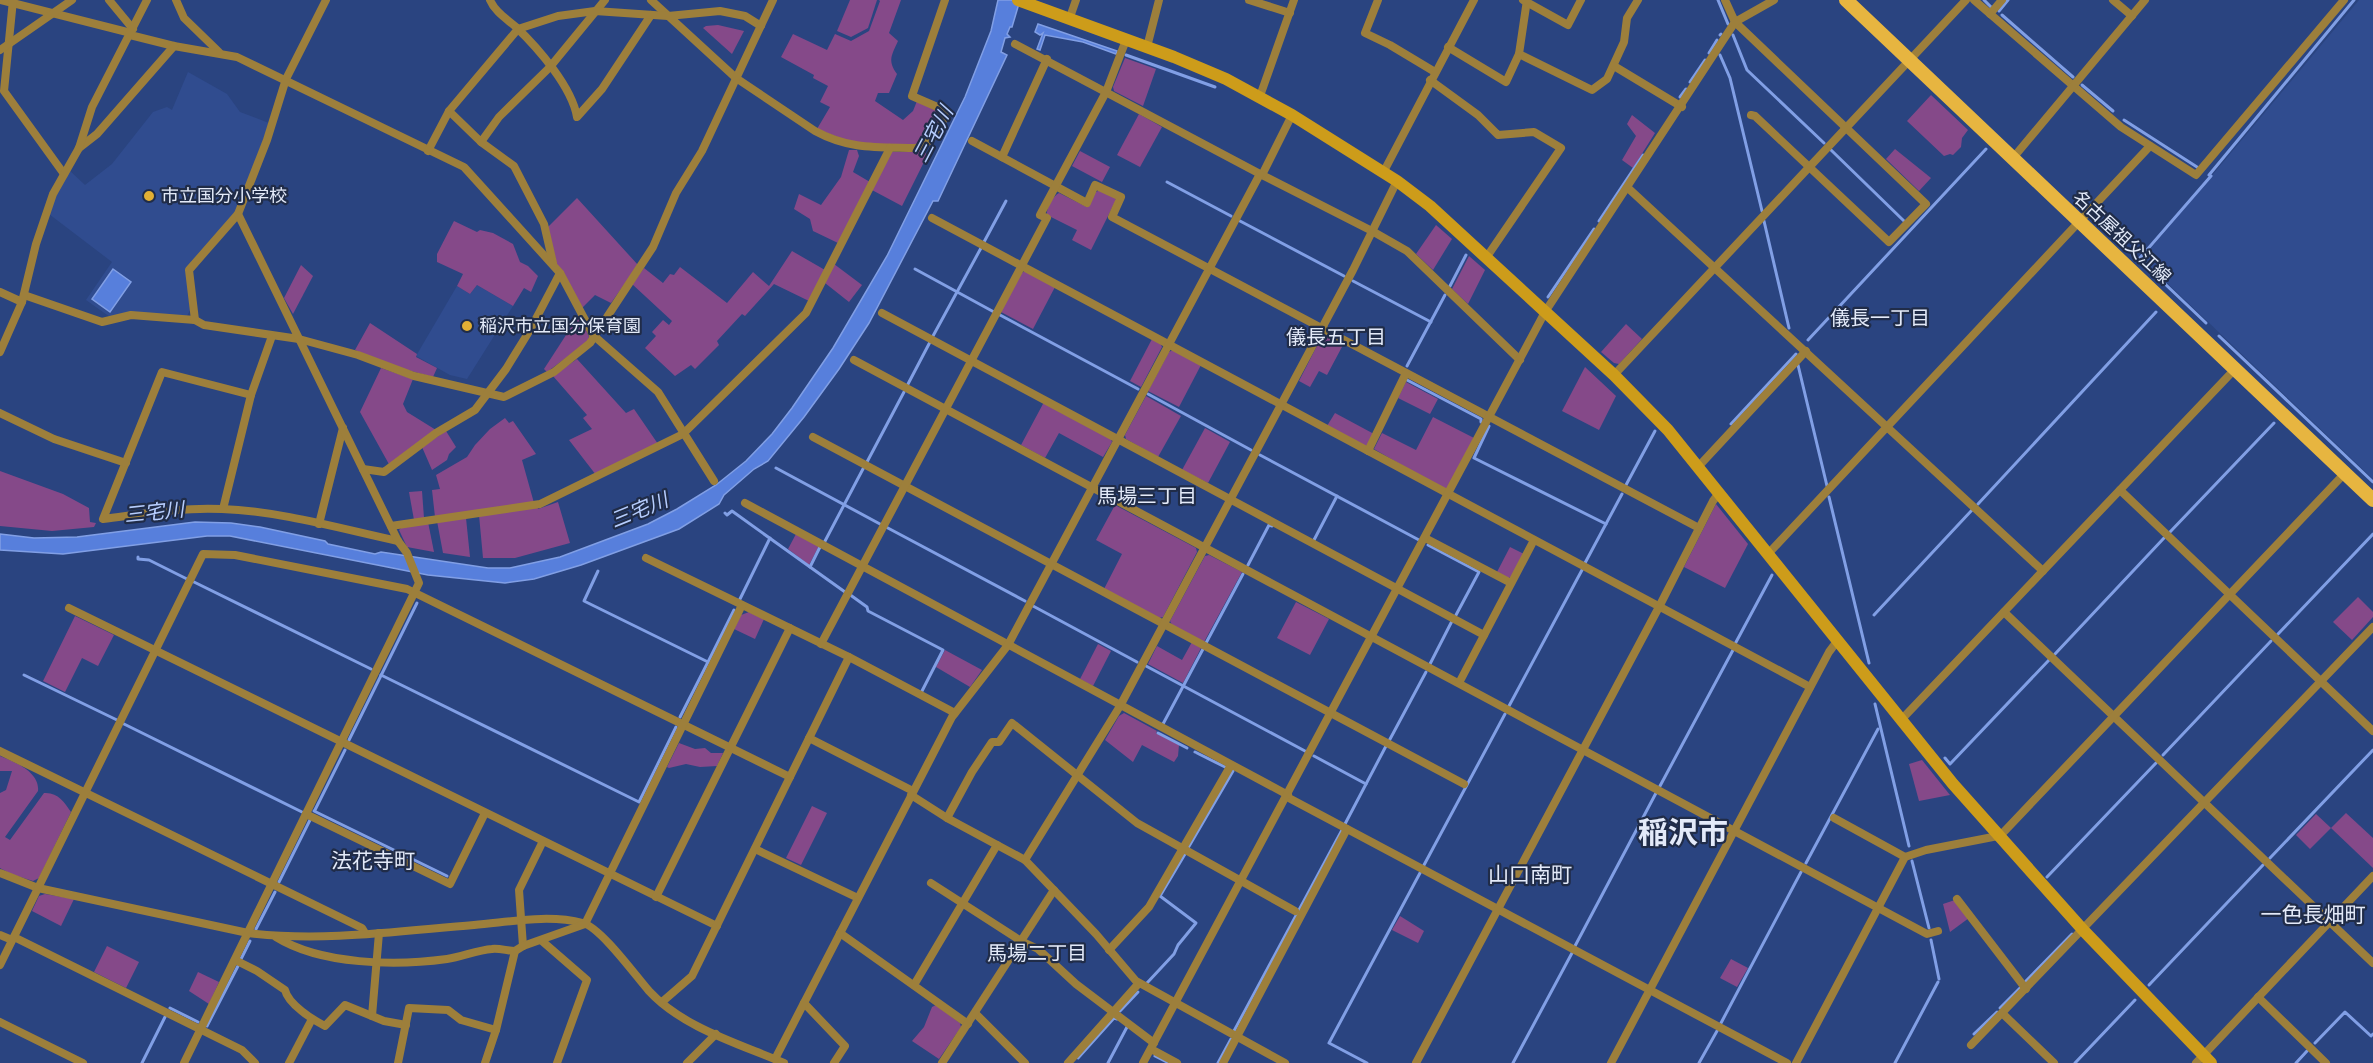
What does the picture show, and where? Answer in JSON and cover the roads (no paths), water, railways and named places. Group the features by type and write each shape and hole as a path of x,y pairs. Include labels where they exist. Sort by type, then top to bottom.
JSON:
{"main road":[{"name":"名古屋祖父江線","path":"1846,0 2373,500"}],"street":[{"path":"1,0 132,32 174,46 220,52 237,57 464,167 560,273 593,335 658,392 714,482"},
{"path":"0,50 72,0"},
{"path":"109,0 132,32"},
{"path":"0,352 23,298 53,194 79,148 92,107 147,0"},
{"path":"176,0 184,18 220,52"},
{"path":"195,320 189,270 238,214 267,140 285,80 326,0"},
{"path":"490,0 550,67 573,100 577,117 602,89 651,15"},
{"path":"481,142 499,117 550,67 605,0"},
{"path":"651,0 736,78 829,138 852,146 890,148 916,148 926,145 945,117 942,109 912,96 945,0"},
{"path":"0,292 102,322 131,315 195,320 204,325 299,339 358,355 414,376 504,397 534,383 575,356 590,343 593,335 653,247 676,193 702,151 773,0"},
{"path":"1069,20 1076,0"},
{"path":"1147,48 1159,0"},
{"path":"1248,0 1290,13"},
{"path":"1260,96 1294,0"},
{"path":"1378,0 1365,33 1435,72"},
{"path":"1448,48 1506,82 1519,54 1526,0 1568,25 1581,0"},
{"path":"1519,54 1592,90 1607,79 1614,66 1624,42 1628,18 1638,0"},
{"path":"1725,0 1735,22 1926,204 1889,242 1755,116 1751,115"},
{"path":"1143,1063 1545,312 1735,22 1774,0"},
{"path":"1614,375 1965,0"},
{"path":"1974,0 2121,127 2196,176 2344,0"},
{"path":"1990,14 2002,0"},
{"path":"2113,0 2132,16"},
{"path":"2013,158 2145,0"},
{"path":"1383,173 1471,1"},
{"path":"12,2 4,91 64,174"},
{"path":"1023,2 1215,74 1260,96 1397,181 1430,207 1614,375 1668,430 1998,836 2204,1061 2258,997 2373,876"},
{"path":"428,151 449,111 518,29 558,16 595,11 668,16 720,11 746,16 761,26"},
{"path":"822,644 1047,218 1040,215 1106,92 1126,40"},
{"path":"1015,44 1407,251 1520,360"},
{"path":"79,148 97,134 174,46"},
{"path":"1002,157 1047,59"},
{"path":"1614,66 1682,106"},
{"path":"1430,80 1478,116 1498,135 1534,132 1561,148 1486,258"},
{"path":"449,111 481,142 514,166 544,224 553,265"},
{"path":"775,1059 955,713 1008,645 1292,115"},
{"path":"972,141 1087,202 1095,185 1121,197 1112,217 1699,528"},
{"path":"1768,554 2150,146"},
{"path":"391,526 540,504 683,434 806,313 890,148"},
{"path":"1025,860 1120,706 1322,328 1397,181"},
{"path":"1628,188 2043,571"},
{"path":"184,1063 419,583 419,577 398,541 238,214"},
{"path":"932,218 1810,687"},
{"path":"363,469 384,472 474,410 489,393 530,330 560,273"},
{"path":"882,313 1484,635"},
{"path":"223,509 251,395 272,336"},
{"path":"1698,466 1806,351"},
{"path":"854,360 1927,934 1938,931"},
{"path":"1902,720 2235,369"},
{"path":"251,395 162,372 103,519 178,509 223,509 261,512 398,541"},
{"path":"1368,451 1406,373"},
{"path":"0,413 54,439 126,463"},
{"path":"319,524 343,428"},
{"path":"813,437 1464,784"},
{"path":"1796,1063 1905,857 1926,850 1998,836 2345,473"},
{"path":"2120,490 2373,731"},
{"path":"1416,1063 1719,493"},
{"path":"745,503 1347,829 1787,1063"},
{"path":"1425,538 1511,583"},
{"path":"1459,683 1534,540"},
{"path":"0,965 202,554 235,555 415,592 790,777"},
{"path":"646,558 849,657 955,713"},
{"path":"275,937 287,944 319,953 355,961 378,962 447,959 493,948 519,949 585,924 742,604"},
{"path":"69,608 717,926"},
{"path":"2004,612 2373,963"},
{"path":"1971,1045 2084,931 2373,627"},
{"path":"656,897 790,628"},
{"path":"1611,1063 1810,687 1838,640"},
{"path":"662,1002 692,975 849,657"},
{"path":"947,818 972,771 992,742 999,742 1012,723 1137,823 1295,911"},
{"path":"809,738 912,793 947,818 1025,860 1139,983 1285,1063"},
{"path":"0,751 362,928 365,933"},
{"path":"1109,950 1149,907 1232,765"},
{"path":"306,814 450,884 485,813"},
{"path":"1834,818 1905,857"},
{"path":"1223,1063 1347,829"},
{"path":"485,1063 519,949 521,921 519,890 543,842"},
{"path":"914,985 997,845"},
{"path":"755,849 858,898"},
{"path":"0,873 38,888 275,937 380,933 549,919 585,924 608,942 651,993 684,1018 784,1063"},
{"path":"931,883 1021,941 1038,949 1076,984 1152,1046 1177,1063"},
{"path":"942,1063 1054,890"},
{"path":"1957,899 2026,989"},
{"path":"372,1016 380,933"},
{"path":"840,933 968,1024"},
{"path":"0,934 201,1029 242,1050 255,1063"},
{"path":"542,941 587,980 557,1063"},
{"path":"235,960 257,971 285,990 286,996 312,1019 325,1026 345,1005 372,1016 406,1025"},
{"path":"1068,1063 1139,983"},
{"path":"2258,997 2326,1063"},
{"path":"804,1003 845,1046 834,1063"},
{"path":"399,1063 409,1008 448,1010 461,1020 496,1030"},
{"path":"975,1013 1025,1063"},
{"path":"2002,1013 2054,1063"},
{"path":"289,1063 312,1019"},
{"path":"0,1022 82,1063"},
{"path":"687,1063 716,1034"}],"waterway":[{"path":"1718,0 1728,24"},
{"path":"1984,0 1991,7"},
{"path":"1999,11 2008,0"},
{"path":"2139,259 2211,176 2209,175 2354,0"},
{"path":"2002,15 2073,77"},
{"path":"1733,35 1747,70 1824,143"},
{"path":"1709,53 1717,40"},
{"path":"1126,55 1215,87"},
{"path":"1720,55 1730,78 1762,211"},
{"path":"1690,82 1705,60"},
{"path":"2082,85 2113,111"},
{"path":"1680,97 1686,89"},
{"path":"2124,120 2197,167"},
{"path":"1808,340 1986,149"},
{"path":"1831,150 1904,221"},
{"path":"1599,221 1643,155"},
{"path":"1167,182 1231,216"},
{"path":"984,242 1006,201"},
{"path":"1240,221 1344,276"},
{"path":"1764,221 1789,328"},
{"path":"1548,297 1594,229"},
{"path":"933,336 981,248"},
{"path":"1450,286 1466,255"},
{"path":"2139,259 2153,272"},
{"path":"915,269 994,312"},
{"path":"1353,281 1431,322"},
{"path":"2164,283 2206,323"},
{"path":"1407,366 1445,295"},
{"path":"1978,504 2156,312"},
{"path":"1000,315 1138,389"},
{"path":"2219,336 2373,482"},
{"path":"908,384 930,342"},
{"path":"1731,424 1796,354"},
{"path":"1798,365 1827,486"},
{"path":"1407,380 1481,419 1481,422"},
{"path":"867,462 904,392"},
{"path":"1148,394 1251,450"},
{"path":"2170,532 2274,423"},
{"path":"1489,426 1474,458 1606,524"},
{"path":"1626,485 1655,431"},
{"path":"1260,455 1419,540"},
{"path":"824,543 864,467"},
{"path":"776,468 880,524"},
{"path":"1585,563 1622,494"},
{"path":"1314,540 1337,496"},
{"path":"1829,497 1869,663"},
{"path":"1874,615 1972,510"},
{"path":"725,513 727,515 732,511 810,567 820,547"},
{"path":"1248,565 1269,525 1272,526"},
{"path":"886,527 1025,601"},
{"path":"2278,634 2373,534"},
{"path":"740,599 770,538"},
{"path":"2055,654 2164,538"},
{"path":"1428,545 1479,572 1456,615"},
{"path":"138,557 138,559 149,560 187,579"},
{"path":"810,567 845,592"},
{"path":"1509,706 1582,570"},
{"path":"598,571 584,601 708,662 734,610"},
{"path":"1206,643 1243,574"},
{"path":"1735,644 1772,575"},
{"path":"194,582 371,669"},
{"path":"849,594 867,607 868,611 943,650 922,691"},
{"path":"349,740 417,603"},
{"path":"1033,606 1137,662"},
{"path":"1430,664 1452,621"},
{"path":"2163,755 2271,641"},
{"path":"1163,724 1203,649"},
{"path":"1660,786 1733,650"},
{"path":"1945,758 1950,764 2049,660"},
{"path":"680,717 708,662"},
{"path":"1146,666 1305,751"},
{"path":"1389,741 1426,672"},
{"path":"24,675 117,720"},
{"path":"381,675 639,802 676,727"},
{"path":"1875,704 1909,846"},
{"path":"1424,865 1505,714"},
{"path":"124,724 302,812"},
{"path":"1806,863 1878,729"},
{"path":"1158,733 1187,748"},
{"path":"1345,824 1386,746"},
{"path":"315,810 345,750"},
{"path":"2270,858 2373,750"},
{"path":"1195,752 1225,767"},
{"path":"1314,756 1366,784"},
{"path":"2047,877 2156,763"},
{"path":"1188,848 1233,771"},
{"path":"1575,946 1656,793"},
{"path":"314,811 447,876"},
{"path":"279,882 310,820"},
{"path":"1234,1031 1342,830"},
{"path":"1147,983 1174,954 1178,945 1196,923 1160,896 1185,854"},
{"path":"1912,861 1929,928"},
{"path":"2149,985 2263,865"},
{"path":"1721,1023 1801,872"},
{"path":"1367,1063 1329,1043 1420,873"},
{"path":"256,929 275,892"},
{"path":"2026,981 2072,934"},
{"path":"1931,940 1939,979"},
{"path":"241,959 250,941"},
{"path":"1513,1063 1572,953"},
{"path":"207,1026 238,966"},
{"path":"1895,1063 1938,982"},
{"path":"2000,1008 2020,988"},
{"path":"1120,1011 1138,992"},
{"path":"2075,1063 2135,1000"},
{"path":"170,1008 198,1022"},
{"path":"1974,1034 1997,1012"},
{"path":"2315,1043 2345,1012 2371,1036 2373,1034"},
{"path":"142,1063 165,1017"},
{"path":"1078,1058 1114,1018 1117,1019"},
{"path":"1108,1063 1127,1027"},
{"path":"1699,1063 1717,1031"},
{"path":"1218,1063 1231,1039"},
{"path":"2296,1063 2307,1051"},
{"path":"1155,1056 1167,1062"}],"place":[{"name":"市立国分小学校","path":"149,196"},
{"name":"稲沢市立国分保育園","path":"467,326"}],"district":[{"name":"儀長一丁目","path":"1880,318"},
{"name":"儀長五丁目","path":"1336,337"},
{"name":"馬場三丁目","path":"1147,496"},
{"name":"稲沢市","path":"1683,833"},
{"name":"法花寺町","path":"373,861"},
{"name":"山口南町","path":"1530,875"},
{"name":"一色長畑町","path":"2313,915"},
{"name":"馬場二丁目","path":"1037,953"}],"water label":[{"name":"三宅川","path":"933,134"},
{"name":"三宅川","path":"639,510"},
{"name":"三宅川","path":"154,512"}]}
